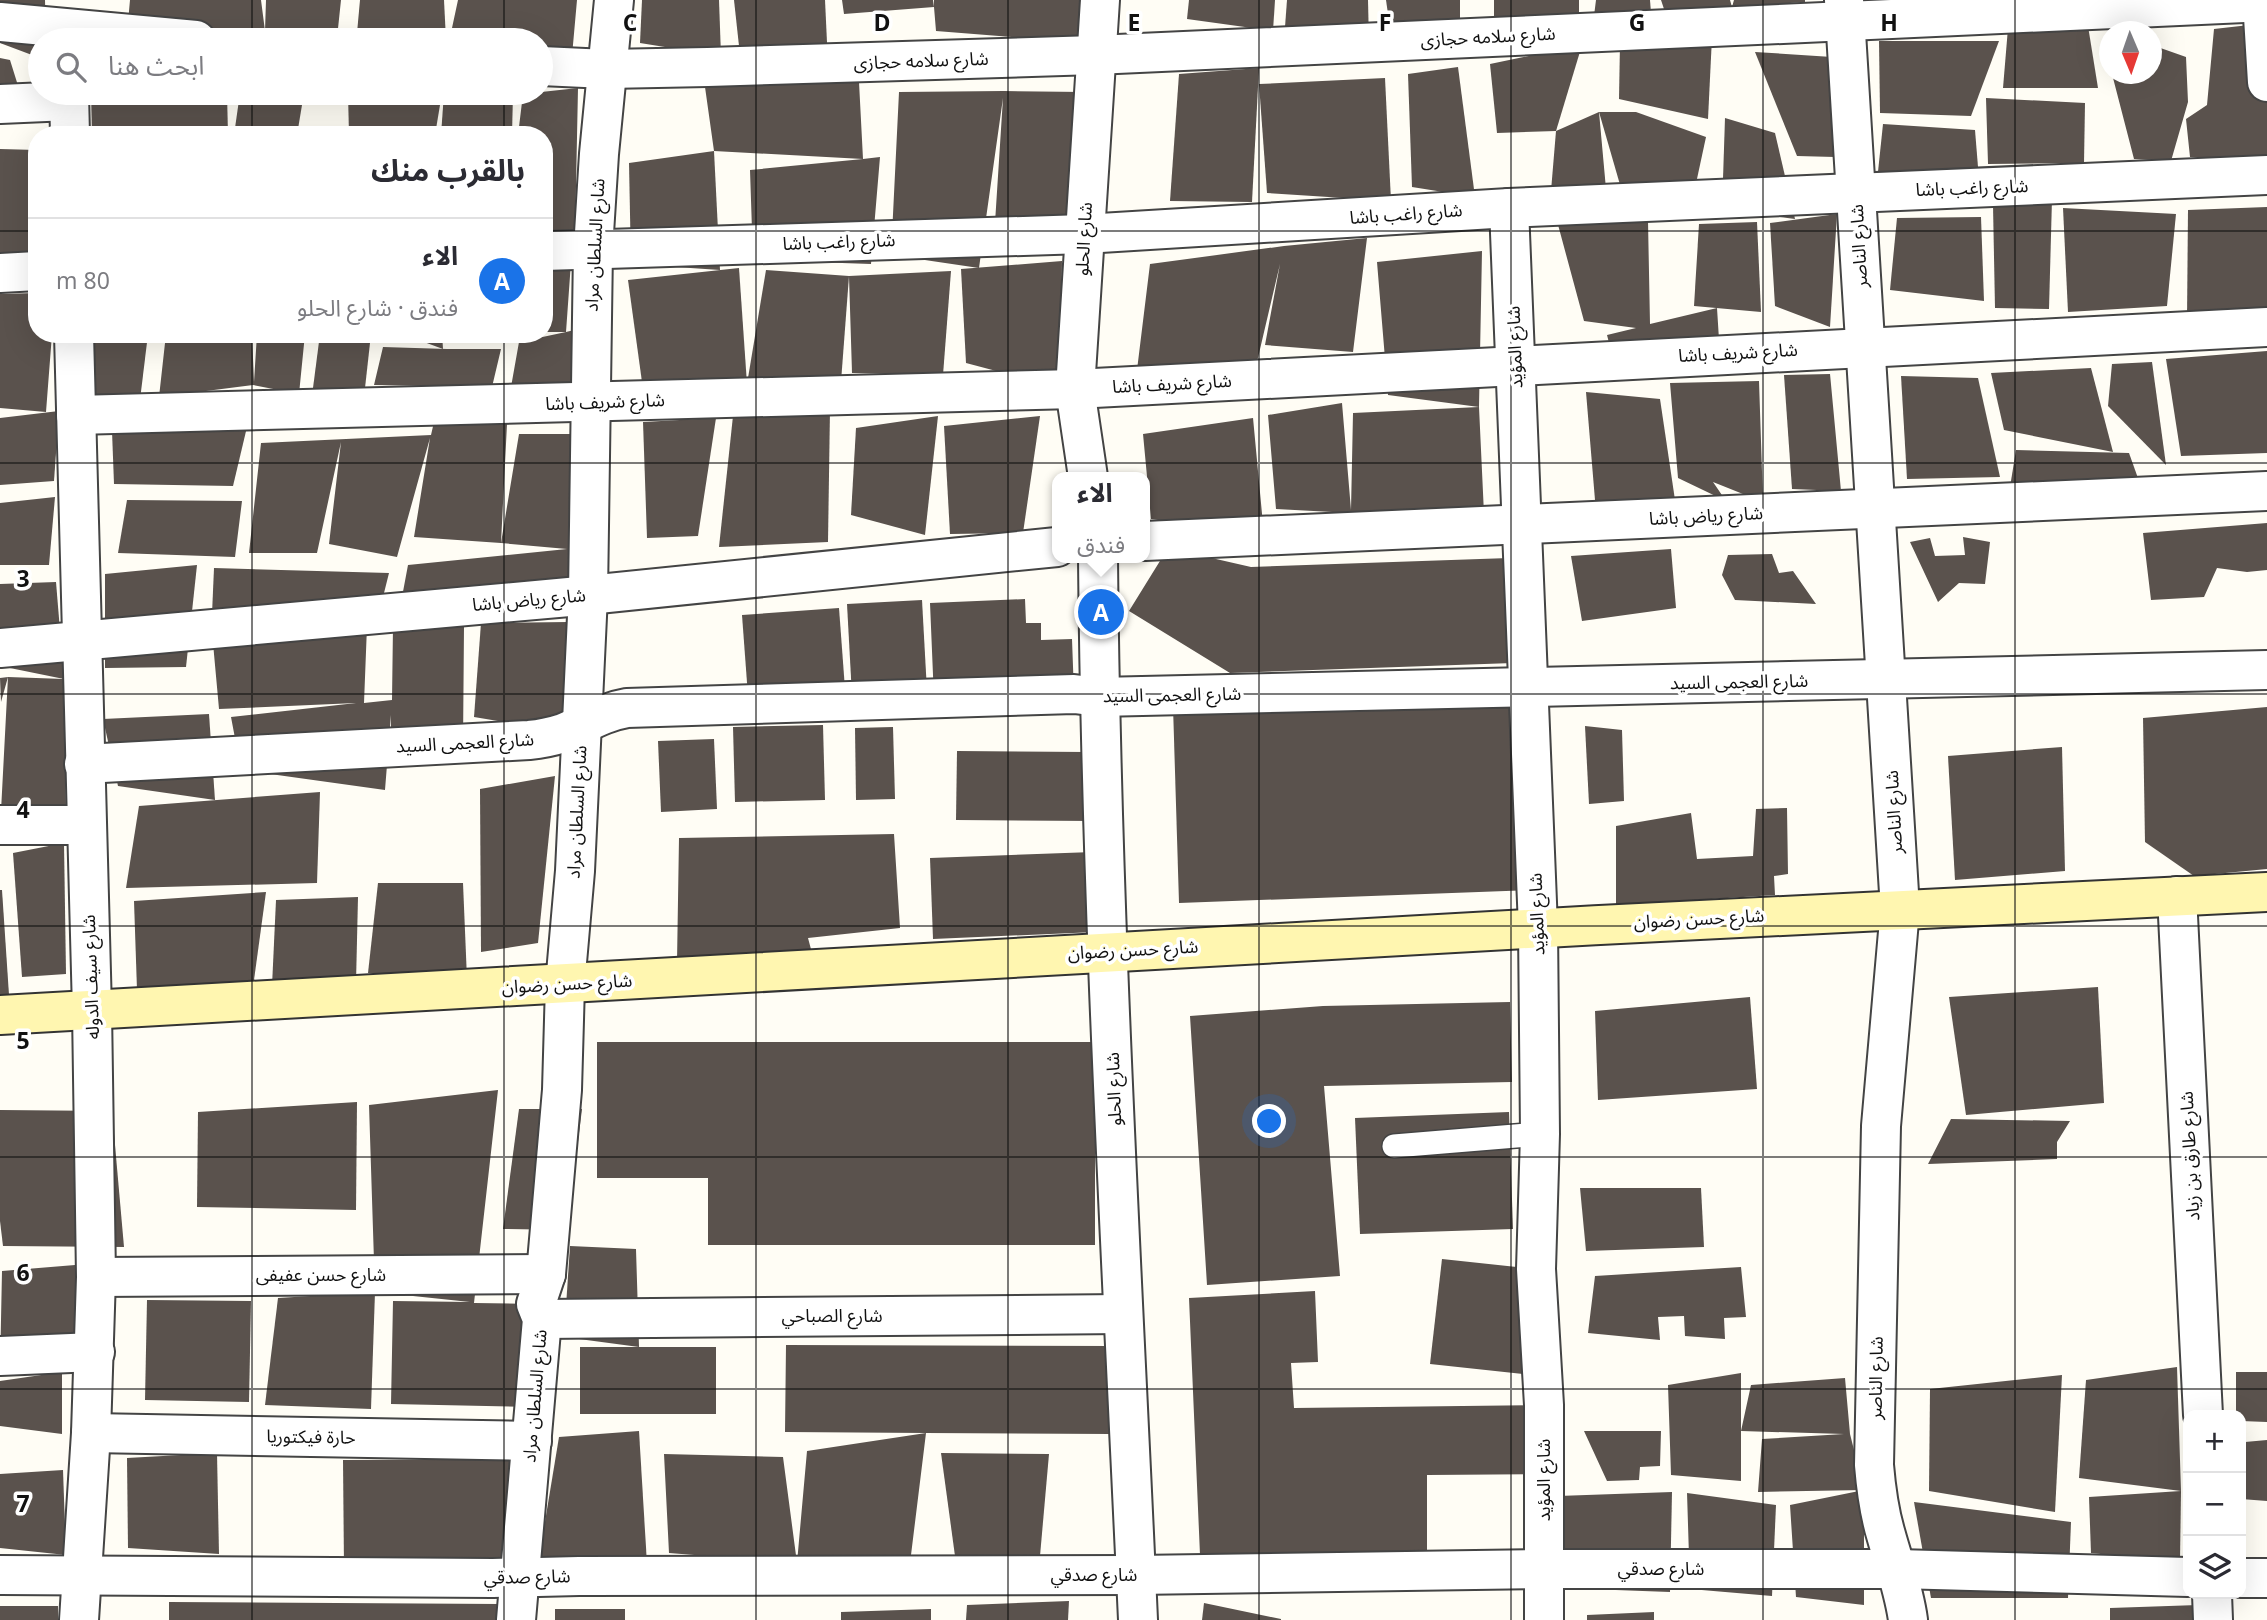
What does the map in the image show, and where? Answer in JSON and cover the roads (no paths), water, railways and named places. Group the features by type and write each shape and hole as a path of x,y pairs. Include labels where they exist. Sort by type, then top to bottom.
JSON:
{"street":[{"name":"شارع السلطان مراد","path":"516,1620 542,1319 536,1304 546,1274 562,1090 565,985 575,870 588,595 593,249 614,0"},
{"name":"شارع الحلو","path":"1087,472 1075,389 1100,0"},
{"name":"شارع سلامه حجازى","path":"553,67 607,69 1095,55 1845,10 2264,1"},
{"path":"2264,1 2267,82"},
{"name":"شارع الناصر","path":"1845,10 1900,909 1881,1126 1874,1465 1880,1513 1898,1569 1908,1620"},
{"path":"0,22 68,23 106,28"},
{"path":"0,104 69,109"},
{"name":"شارع راغب باشا","path":"553,251 1084,234 1509,208 2267,175"},
{"name":"شارع المؤيد","path":"1509,208 1538,927 1540,1134 1536,1269 1544,1405 1544,1620"},
{"path":"0,272 28,271"},
{"name":"شارع شريف باشا","path":"76,415 1075,389 2267,327"},
{"name":"شارع سيف الدوله","path":"74,343 92,1010 96,1277 91,1433 79,1620"},
{"name":"شارع رياض باشا","path":"1150,541 2267,491"},
{"name":"شارع رياض باشا","path":"0,648 588,595 1052,548"},
{"name":"شارع الحلو","path":"1098,563 1099,697 1138,1620"},
{"name":"شارع العجمى السيد","path":"84,764 529,740 556,735 611,710 627,708 1074,694 1099,697 2267,670"},
{"path":"0,825 86,825"},
{"name":"شارع حسن رضوان","path":"0,1015 565,985 1538,927 2267,892"},
{"name":"شارع طارق بن زياد","path":"2177,896 2203,1410"},
{"name":"شارع حسن عفيفى","path":"96,1277 546,1274"},
{"name":"شارع الصباحي","path":"542,1319 1123,1314"},
{"path":"0,1356 95,1352"},
{"name":"حارة فيكتوريا","path":"91,1433 531,1441"},
{"name":"شارع صدقي","path":"0,1575 520,1578 1136,1575 1543,1569 1898,1569 2183,1577"},
{"path":"2246,1578 2267,1578"},
{"path":"2212,1599 2213,1620"}],"lane":[{"path":"1394,1146 1540,1134"}],"place":[{"name":"الاء","path":"1101,612"}]}
